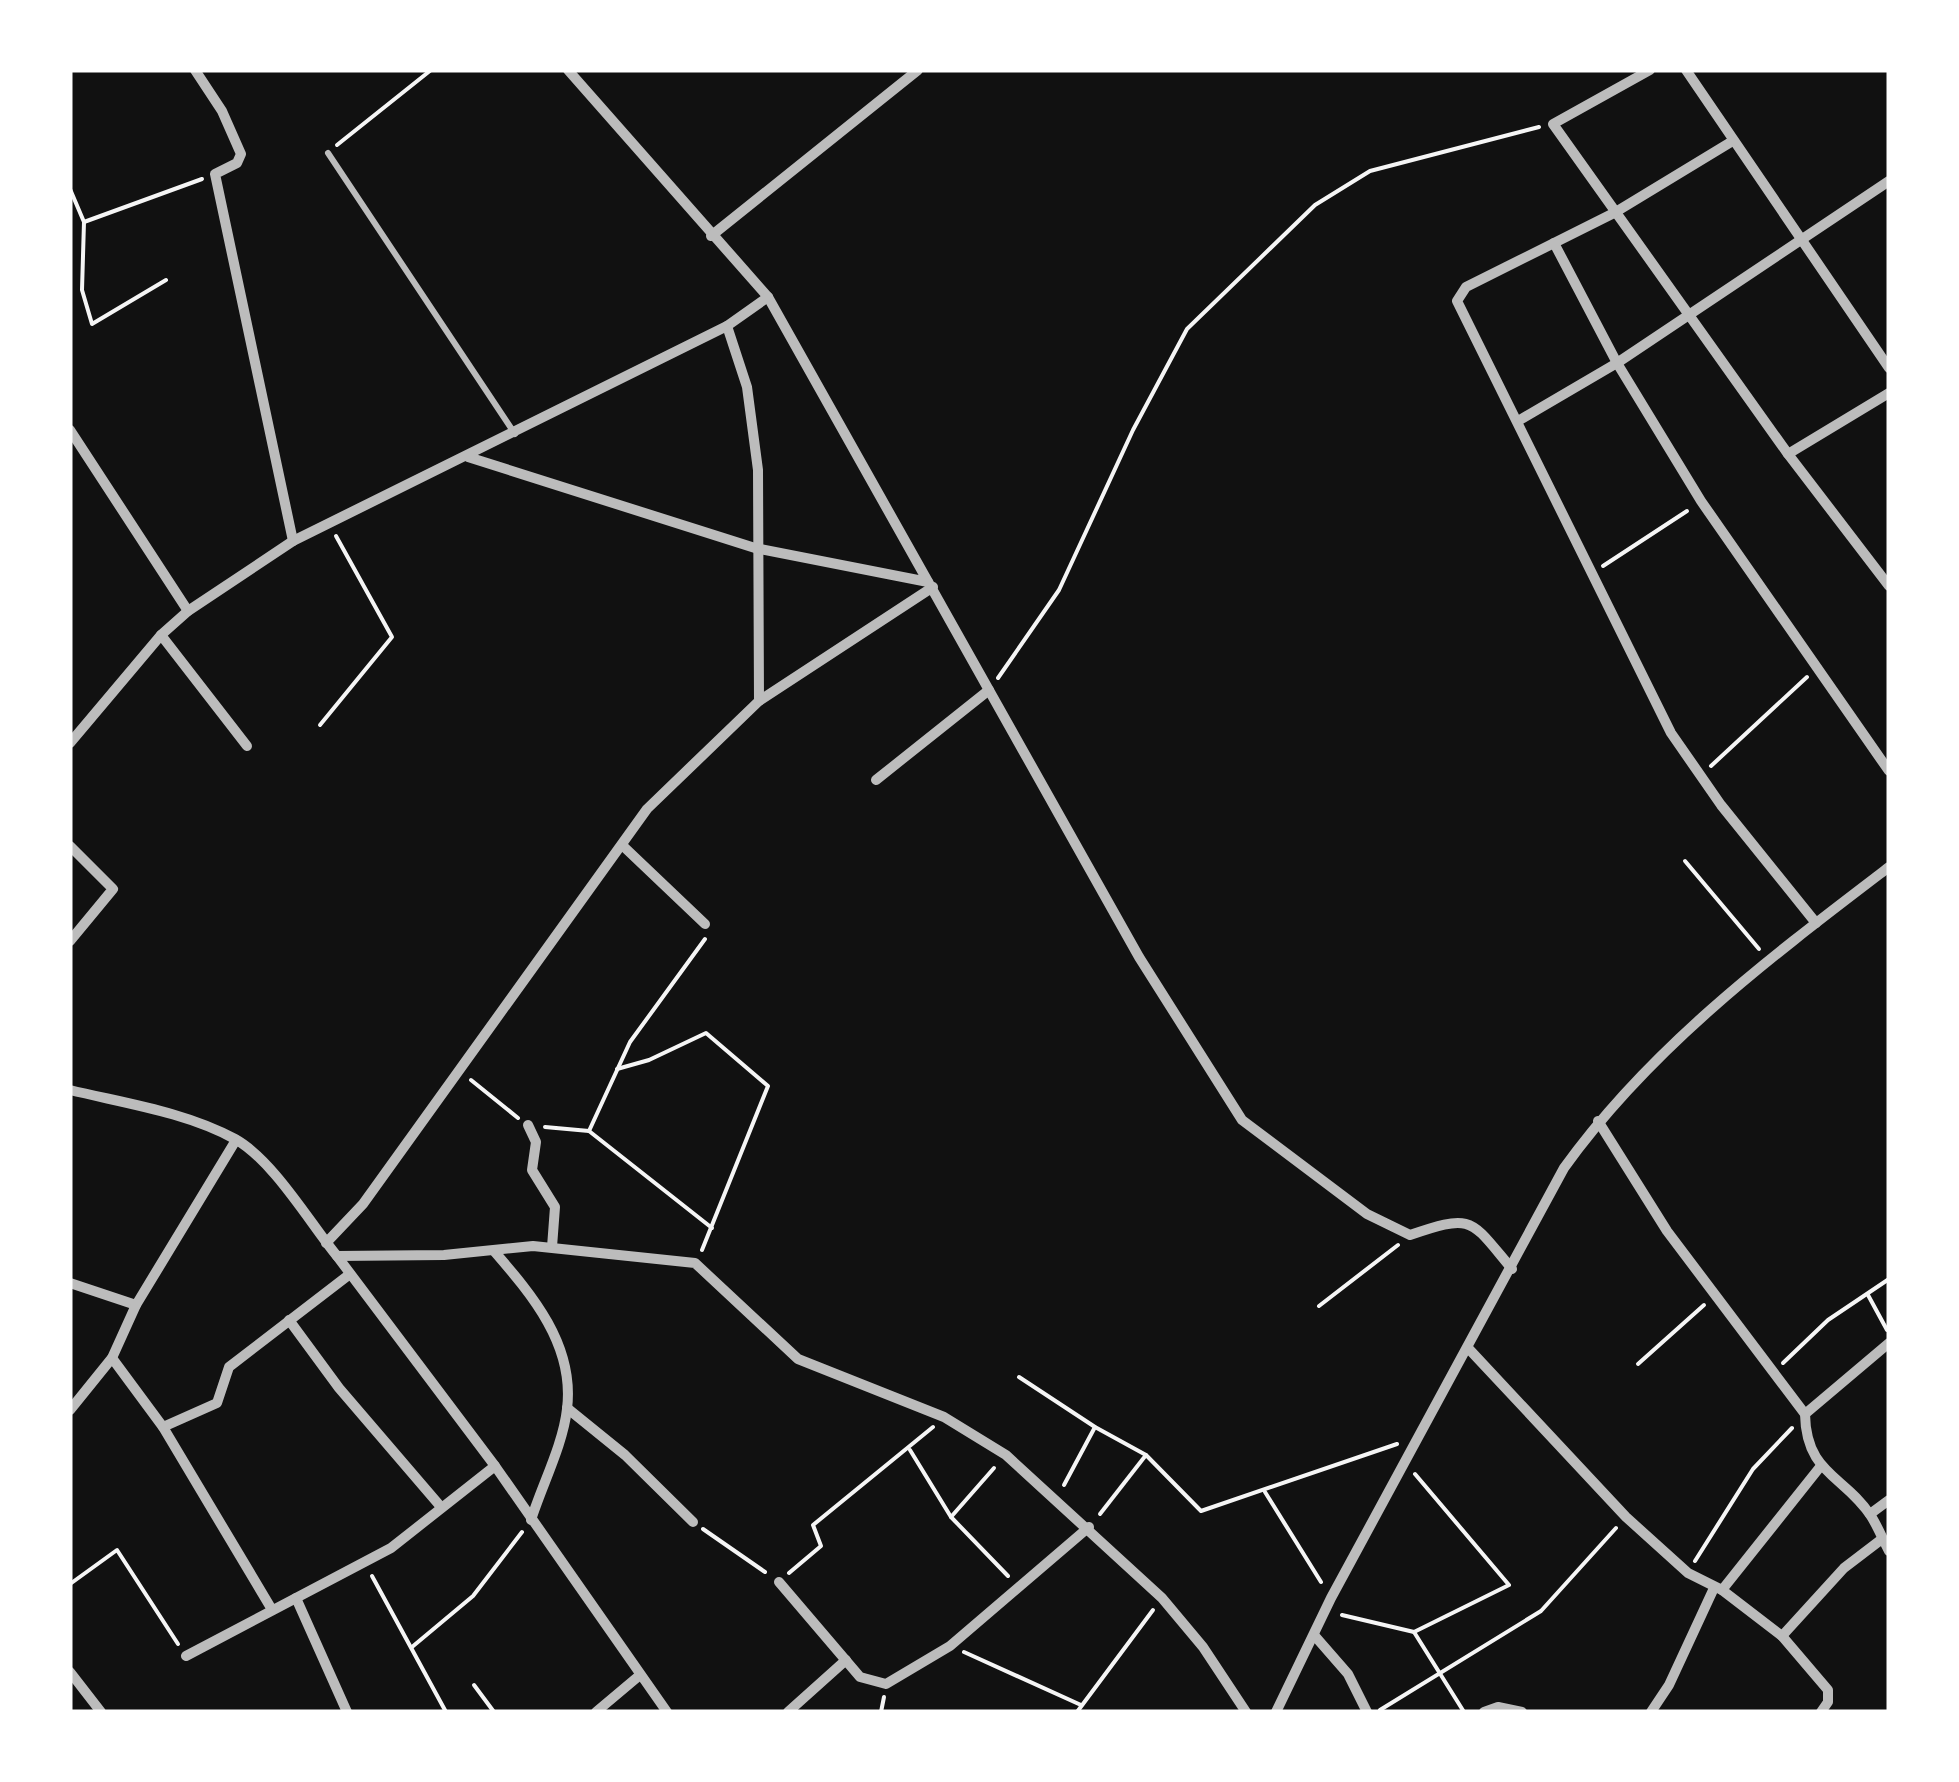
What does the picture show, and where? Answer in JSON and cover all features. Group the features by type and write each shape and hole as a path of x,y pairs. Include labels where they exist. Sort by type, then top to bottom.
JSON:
{"street":[{"path":"195,70 222,111 242,154 237,163 215,174 293,541"},
{"path":"568,70 768,298 1138,957 1242,1120 1367,1214 1410,1236 1455,1219 1465,1222 1478,1230 1512,1268"},
{"path":"711,236 918,70"},
{"path":"1650,70 1553,124 1788,454 1889,586"},
{"path":"1686,70 1731,142 1889,368"},
{"path":"1731,142 1614,213 1460,291 1456,301 1671,733 1700,776 1816,923"},
{"path":"1518,422 1617,363 1889,181"},
{"path":"1554,243 1617,363 1701,501 1889,771"},
{"path":"70,744 161,635 188,611 293,541 727,326 768,298"},
{"path":"727,326 752,410 758,470 758,701"},
{"path":"1788,454 1889,393"},
{"path":"70,430 188,611"},
{"path":"468,457 755,548 930,585"},
{"path":"326,1243 362,1204 647,809 758,701 930,585"},
{"path":"161,635 247,746"},
{"path":"876,780 989,690"},
{"path":"622,845 705,924"},
{"path":"70,846 113,889 70,941"},
{"path":"1276,1712 1325,1611 1564,1168 1598,1120 1678,1039 1769,961 1889,868"},
{"path":"70,1090 150,1109 236,1140 268,1170 338,1256 495,1466 667,1712"},
{"path":"1598,1120 1667,1231 1806,1414 1806,1430 1820,1467 1870,1514 1889,1552"},
{"path":"528,1125 536,1142 532,1170 556,1208 552,1246"},
{"path":"70,1410 112,1358 136,1305 236,1140"},
{"path":"338,1256 552,1246 695,1264 798,1359 944,1417 1006,1455 1089,1527 1162,1598 1203,1646 1246,1712"},
{"path":"494,1251 546,1318 560,1349 568,1408 531,1520"},
{"path":"163,1428 217,1402 229,1367 350,1274"},
{"path":"70,1284 136,1305"},
{"path":"288,1320 339,1388 441,1507"},
{"path":"1806,1414 1889,1344"},
{"path":"1468,1348 1626,1517 1688,1573 1718,1589 1782,1636 1828,1690 1828,1702 1821,1712"},
{"path":"112,1358 163,1428 271,1608"},
{"path":"568,1408 625,1455 693,1522"},
{"path":"186,1656 271,1608 364,1564 495,1466"},
{"path":"1651,1712 1670,1685 1718,1589 1820,1467"},
{"path":"1870,1514 1889,1500"},
{"path":"779,1582 860,1676 886,1684 950,1646 1089,1527"},
{"path":"1782,1636 1844,1568 1882,1538"},
{"path":"296,1598 347,1712"},
{"path":"1314,1634 1348,1674 1367,1712"},
{"path":"788,1712 846,1660"},
{"path":"70,1672 101,1712"},
{"path":"596,1712 640,1675"},
{"path":"1484,1712 1498,1707 1522,1712"}],"lane":[{"path":"328,153 515,434"}],"path":[{"path":"328,153 431,70"},
{"path":"989,690 1059,590 1186,329 1314,204 1370,171 1487,137 1553,124"},
{"path":"84,222 215,174"},
{"path":"70,189 84,222 82,290 92,324 166,280"},
{"path":"1590,574 1701,501"},
{"path":"320,725 392,637 328,524"},
{"path":"1700,776 1818,666"},
{"path":"1685,861 1769,961"},
{"path":"705,924 704,943 630,1042 590,1131 712,1228"},
{"path":"617,1069 649,1060 706,1033 768,1086 695,1264"},
{"path":"1319,1306 1410,1236"},
{"path":"1774,1372 1828,1320 1889,1280"},
{"path":"1638,1364 1715,1295"},
{"path":"1868,1295 1889,1333"},
{"path":"1020,1376 1095,1427 1146,1455 1201,1512 1420,1436"},
{"path":"1688,1573 1753,1470 1806,1414"},
{"path":"693,1522 779,1582 821,1546 812,1525 910,1450 944,1417"},
{"path":"1057,1498 1095,1427"},
{"path":"910,1450 951,1517 1018,1587"},
{"path":"951,1517 1006,1455"},
{"path":"1089,1527 1146,1455"},
{"path":"1325,1611 1414,1632 1509,1585 1405,1462"},
{"path":"1265,1492 1332,1598"},
{"path":"1376,1712 1542,1610 1626,1517"},
{"path":"412,1647 484,1584 531,1520"},
{"path":"70,1584 116,1550 186,1656"},
{"path":"364,1564 446,1712"},
{"path":"1076,1712 1162,1598"},
{"path":"1414,1632 1464,1712"},
{"path":"950,1646 1081,1706"},
{"path":"474,1685 494,1712"}]}
